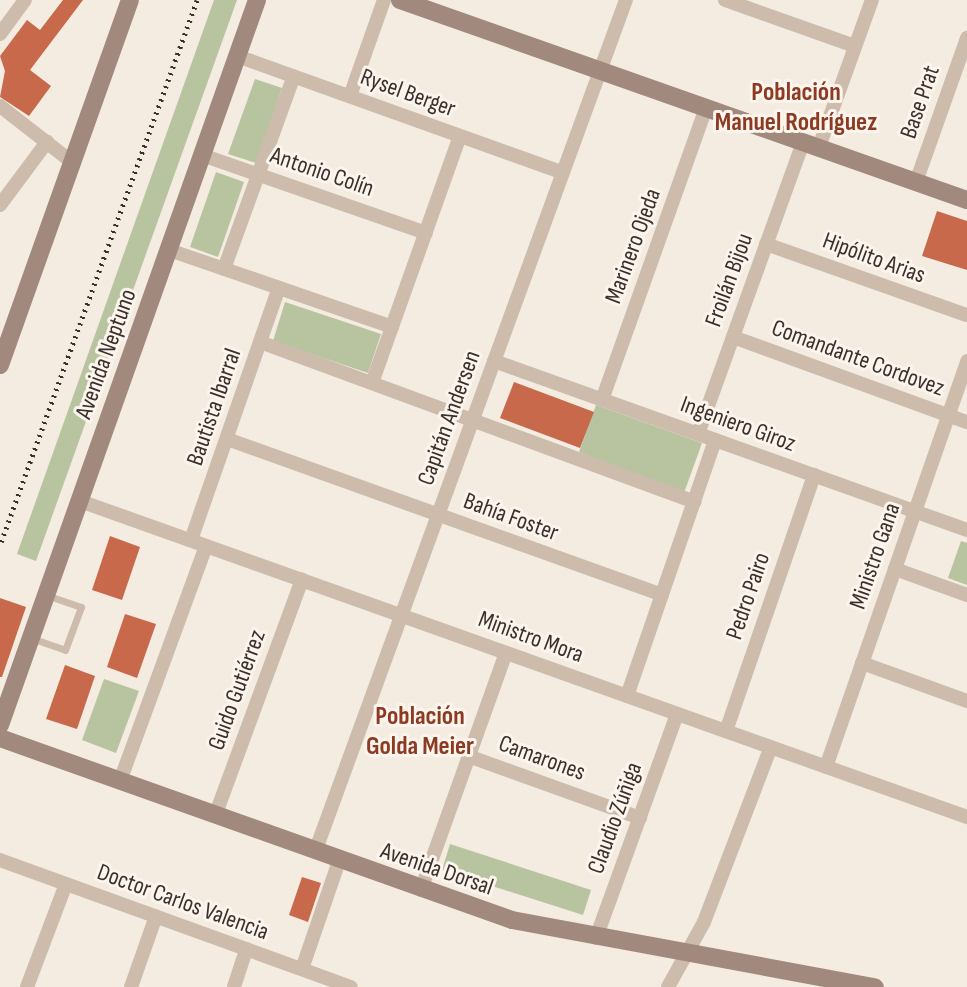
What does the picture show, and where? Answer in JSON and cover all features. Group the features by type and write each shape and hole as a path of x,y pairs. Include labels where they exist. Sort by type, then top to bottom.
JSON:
{"street":[{"path":"0,34 25,0"},
{"path":"0,365 130,0"},
{"name":"Avenida Neptuno","path":"0,725 257,0"},
{"path":"349,96 384,0"},
{"path":"400,0 967,200"},
{"name":"Capitán Andersen","path":"315,852 626,0"},
{"path":"725,0 855,46"},
{"name":"Froilán Bijou","path":"698,434 766,244 855,46 872,0"},
{"name":"Base Prat","path":"916,182 967,38"},
{"name":"Rysel Berger","path":"237,56 563,173"},
{"path":"224,269 294,76"},
{"path":"0,106 72,162"},
{"name":"Marinero Ojeda","path":"602,400 706,108"},
{"path":"372,383 460,136"},
{"path":"0,205 47,142"},
{"name":"Antonio Colín","path":"202,155 426,233"},
{"name":"Hipólito Arias","path":"766,244 967,315"},
{"path":"169,250 392,327"},
{"name":"Bautista Ibarral","path":"191,540 279,288"},
{"name":"Comandante Cordovez","path":"733,337 967,422"},
{"path":"260,342 694,502"},
{"name":"Ingeniero Giroz","path":"494,361 967,530"},
{"name":"Ministro Gana","path":"826,767 967,361"},
{"name":"Bahía Foster","path":"227,439 662,595"},
{"path":"627,696 715,440"},
{"name":"Pedro Pairo","path":"726,731 814,475"},
{"name":"Ministro Mora","path":"79,501 967,817"},
{"path":"120,781 206,546"},
{"path":"895,569 967,595"},
{"name":"Guido Gutiérrez","path":"215,816 302,580"},
{"path":"421,890 506,653"},
{"path":"862,663 967,701"},
{"name":"Claudio Zúñiga","path":"596,938 677,713"},
{"name":"Avenida Dorsal","path":"0,738 421,890 596,938 875,987"},
{"path":"668,987 704,922 771,747"},
{"name":"Camarones","path":"468,756 640,818"},
{"name":"Doctor Carlos Valencia","path":"0,860 347,986"},
{"path":"302,969 339,861"},
{"path":"27,987 66,884"},
{"path":"131,987 156,916"},
{"path":"234,987 246,949"}],"lane":[{"path":"31,638 65,650 77,618 80,607 46,595"}],"green space":[{"path":"214,0 237,0 36,561 17,554"},
{"path":"255,79 282,88 256,163 228,154"},
{"path":"216,172 244,182 218,257 190,247"},
{"path":"285,302 381,334 368,373 273,341"},
{"path":"596,405 702,443 684,493 579,452"},
{"path":"961,541 967,543 967,585 948,578"},
{"path":"104,679 139,691 116,753 82,740"},
{"path":"450,844 591,890 583,915 442,870"}],"building":[{"path":"63,0 83,0 30,70 51,86 29,116 0,97 5,71 0,56 27,20 40,30"},
{"path":"937,211 967,221 967,270 922,256"},
{"path":"514,382 594,412 580,448 500,418"},
{"path":"110,536 140,547 122,600 92,590"},
{"path":"0,598 26,607 2,677 0,677"},
{"path":"125,614 156,624 137,678 107,667"},
{"path":"65,665 95,676 77,729 46,719"},
{"path":"302,877 321,883 308,922 289,915"}],"railway":[{"path":"1,542 197,0"}],"district":[{"name":"Población Manuel Rodríguez","path":"796,108"},
{"name":"Población Golda Meier","path":"420,732"}]}
